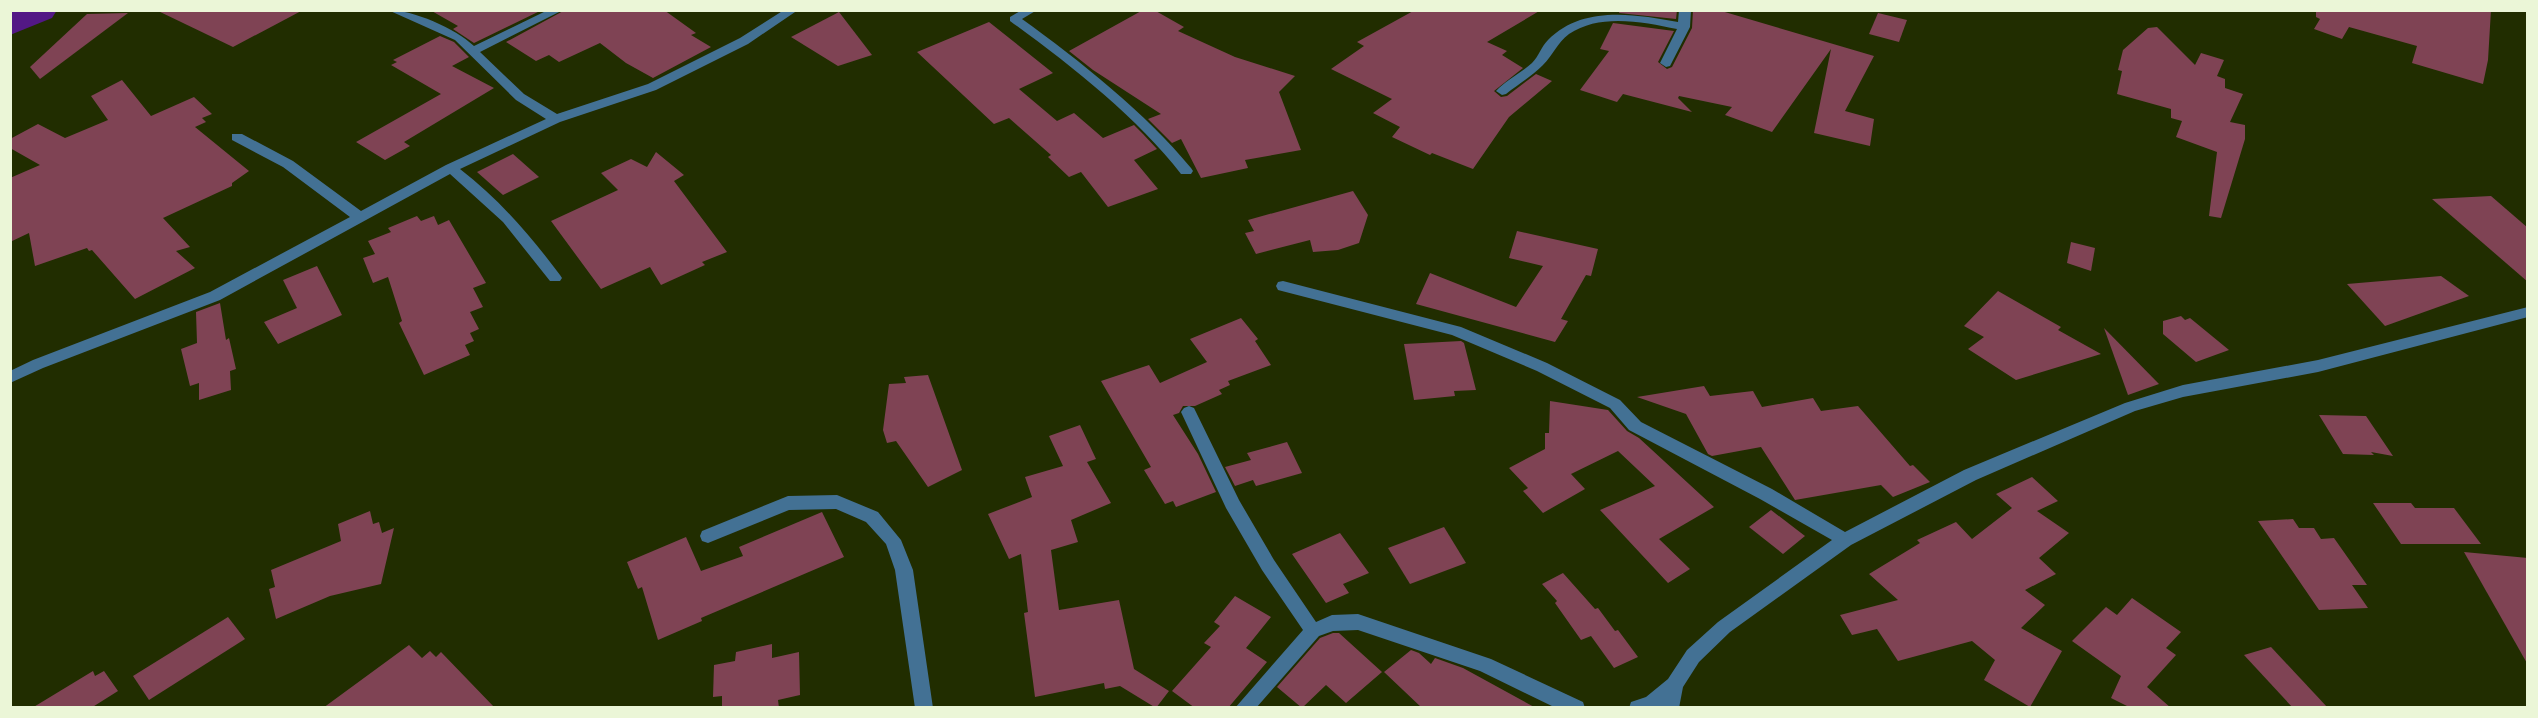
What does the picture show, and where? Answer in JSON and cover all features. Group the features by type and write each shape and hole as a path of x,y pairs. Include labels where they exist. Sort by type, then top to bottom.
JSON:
{"street":[{"path":"393,10 459,38 520,97 556,119"},
{"path":"472,51 558,10"},
{"path":"10,378 38,364 215,296 451,168 556,119 652,87 744,40 793,10"},
{"path":"1032,10 1014,19 1053,47 1163,142 1186,171"},
{"path":"1666,63 1684,27 1685,10"},
{"path":"1502,91 1543,58 1551,44 1572,27 1599,19 1620,17 1646,19 1684,27"},
{"path":"237,138 261,148 288,164 361,218"},
{"path":"451,168 477,188 514,223 555,278"},
{"path":"1283,286 1456,331 1552,372 1615,404 1635,426 1766,494 1845,540"},
{"path":"1638,708 1652,703 1674,684 1693,656 1724,627 1845,540 1970,475 2130,407 2183,392 2318,366 2528,312"},
{"path":"1189,412 1232,503 1262,554 1313,631"},
{"path":"708,536 788,503 837,502 872,517 893,540 904,570 924,708"},
{"path":"1245,708 1313,631 1332,623 1358,622 1485,665 1576,708"},
{"path":"1670,708 1674,684"}],"building":[{"path":"156,10 303,10 233,47"},
{"path":"430,10 542,10 474,43 453,29 458,26"},
{"path":"565,10 664,10 696,33 691,35 711,47 653,78 626,63 600,43 559,62 549,55 536,61 506,42"},
{"path":"1143,10 1154,10 1184,27 1178,31 1235,57 1295,76 1279,92 1301,150 1245,160 1248,168 1201,178 1181,139 1172,143 1148,119 1161,114 1093,70 1069,51"},
{"path":"1415,10 1541,10 1487,42 1507,51 1502,55 1523,68 1494,91 1501,97 1507,96 1536,74 1552,81 1509,117 1473,169 1432,153 1430,155 1392,137 1400,127 1373,113 1392,99 1331,69 1364,46 1357,42"},
{"path":"1620,10 1677,10 1676,19 1619,13"},
{"path":"1693,10 1718,10 1874,56 1845,111 1874,119 1870,146 1814,133 1831,49 1772,132 1725,115 1732,107 1679,96 1678,98 1692,112 1623,94 1617,102 1580,90 1609,51 1600,49 1613,23 1674,31 1658,62 1667,69 1672,67 1692,28"},
{"path":"2316,10 2491,10 2488,60 2483,84 2412,63 2417,46 2349,27 2342,39 2314,29 2320,19 2316,17"},
{"path":"839,12 872,55 838,66 791,37"},
{"path":"128,13 40,79 30,67 87,14"},
{"path":"1878,13 1907,20 1899,42 1869,34"},
{"path":"989,22 1053,73 1019,89 1057,121 1074,113 1103,138 1134,125 1157,149 1134,160 1158,189 1108,207 1081,172 1069,177 1048,157 1051,155 1009,118 994,124 917,52"},
{"path":"2157,27 2195,65 2201,53 2224,60 2217,76 2225,79 2225,88 2243,94 2230,122 2245,125 2245,139 2221,218 2209,216 2217,152 2176,137 2182,121 2171,118 2171,109 2117,94 2122,71 2118,70 2123,50 2148,28"},
{"path":"440,36 454,42 469,57 452,66 494,88 404,142 410,146 385,160 356,142 441,94 391,65 397,62 393,60"},
{"path":"122,80 151,116 194,97 212,114 202,118 206,122 195,127 249,171 232,183 232,186 163,218 190,247 176,251 195,268 135,299 92,250 89,251 87,248 35,266 29,233 10,242 10,178 40,165 10,148 10,139 38,124 65,138 108,120 91,96"},
{"path":"656,152 684,175 674,181 727,252 702,262 705,265 661,285 650,267 601,289 551,221 618,190 601,173 631,159 647,167"},
{"path":"513,154 539,177 503,195 477,172"},
{"path":"1353,191 1368,215 1359,243 1338,250 1313,252 1310,240 1256,254 1245,233 1254,231 1248,220"},
{"path":"2491,196 2528,228 2528,282 2432,199"},
{"path":"417,216 421,221 434,216 438,225 449,220 486,283 473,288 483,307 470,312 479,329 470,333 474,341 465,345 470,355 424,375 399,323 402,321 388,277 373,283 363,258 375,254 368,241 391,232 388,228"},
{"path":"1517,231 1598,249 1591,276 1586,275 1561,319 1568,321 1555,342 1416,304 1430,273 1516,307 1543,266 1509,258"},
{"path":"2071,242 2095,248 2091,271 2067,263"},
{"path":"317,266 342,315 278,344 264,322 297,308 283,280"},
{"path":"2441,276 2469,296 2385,326 2347,284"},
{"path":"1998,291 2061,327 2058,330 2101,354 2016,380 1968,349 1984,337 1964,326"},
{"path":"220,303 226,340 229,338 236,369 230,371 231,390 199,400 199,383 190,386 181,349 197,343 196,312"},
{"path":"2181,316 2185,320 2190,318 2229,350 2196,362 2163,334 2163,321"},
{"path":"1241,318 1258,339 1255,341 1271,365 1228,381 1230,385 1219,390 1222,394 1195,406 1183,406 1179,413 1173,415 1198,454 1216,492 1176,507 1173,501 1165,504 1144,470 1151,467 1101,381 1149,365 1160,383 1207,362 1190,339"},
{"path":"2104,328 2159,384 2128,395"},
{"path":"1461,341 1464,343 1476,390 1454,391 1455,396 1414,400 1404,344"},
{"path":"928,375 962,470 928,487 896,441 887,443 883,430 889,384 906,383 904,377"},
{"path":"1704,386 1710,396 1753,391 1762,407 1813,398 1821,411 1858,406 1910,466 1913,465 1930,482 1893,497 1881,485 1795,500 1761,447 1712,456 1708,454 1686,414 1637,397"},
{"path":"1550,401 1608,410 1627,431 1639,438 1714,507 1659,539 1690,569 1668,583 1600,510 1655,486 1618,451 1571,474 1585,489 1543,513 1523,491 1528,488 1509,468 1545,449 1545,433 1549,433"},
{"path":"2319,415 2366,416 2393,456 2371,452 2374,455 2343,454"},
{"path":"1080,425 1096,459 1087,462 1111,503 1071,520 1078,542 1051,550 1059,610 1119,600 1134,669 1169,691 1156,708 1120,686 1105,689 1104,683 1035,697 1024,613 1028,612 1021,554 1009,559 988,514 1032,497 1025,477 1063,466 1049,436"},
{"path":"1287,442 1302,473 1256,486 1253,480 1235,486 1225,467 1251,460 1247,453"},
{"path":"2032,477 2058,501 2037,511 2069,533 2039,558 2056,574 2025,590 2045,605 2021,628 2062,651 2030,707 1984,680 1995,660 1972,641 1898,661 1877,629 1852,635 1840,615 1898,600 1869,574 1920,543 1917,540 1956,522 1972,539 2012,508 1996,494"},
{"path":"2373,503 2411,503 2415,508 2454,508 2481,544 2401,544"},
{"path":"1771,510 1805,536 1783,554 1749,527"},
{"path":"370,511 373,524 379,522 382,533 394,528 381,584 330,596 276,619 269,589 275,587 271,570 341,541 338,524"},
{"path":"822,512 844,557 701,618 702,621 658,640 642,587 638,589 627,562 686,537 701,571 743,556 739,547"},
{"path":"2293,519 2299,528 2314,528 2321,539 2334,538 2367,585 2352,585 2368,608 2319,610 2258,521"},
{"path":"1444,527 1466,563 1410,584 1388,548"},
{"path":"1340,533 1369,573 1343,584 1349,593 1326,603 1292,554"},
{"path":"2464,552 2528,558 2528,665"},
{"path":"1563,573 1595,609 1598,608 1615,631 1618,630 1638,657 1614,668 1591,636 1581,640 1555,603 1557,601 1542,584"},
{"path":"1235,596 1271,617 1246,648 1267,662 1228,708 1195,708 1172,691 1211,647 1204,643 1220,626 1214,622"},
{"path":"2132,598 2181,632 2166,648 2176,655 2147,687 2171,708 2131,708 2111,698 2121,676 2072,641 2106,607 2117,615"},
{"path":"228,617 245,639 149,700 133,676"},
{"path":"1339,633 1382,672 1346,703 1326,685 1302,708 1277,687 1320,638"},
{"path":"772,644 772,658 799,652 800,695 778,700 779,708 722,708 722,696 713,697 714,665 735,661 736,652"},
{"path":"409,645 422,658 430,651 436,657 441,652 495,708 323,708"},
{"path":"2271,647 2328,708 2293,708 2244,655"},
{"path":"1411,650 1419,653 1431,664 1435,658 1463,668 1536,708 1422,708 1384,672"},
{"path":"93,671 95,676 104,671 118,691 91,708 32,708"}],"waterway":[{"path":"10,23 38,10"}]}
